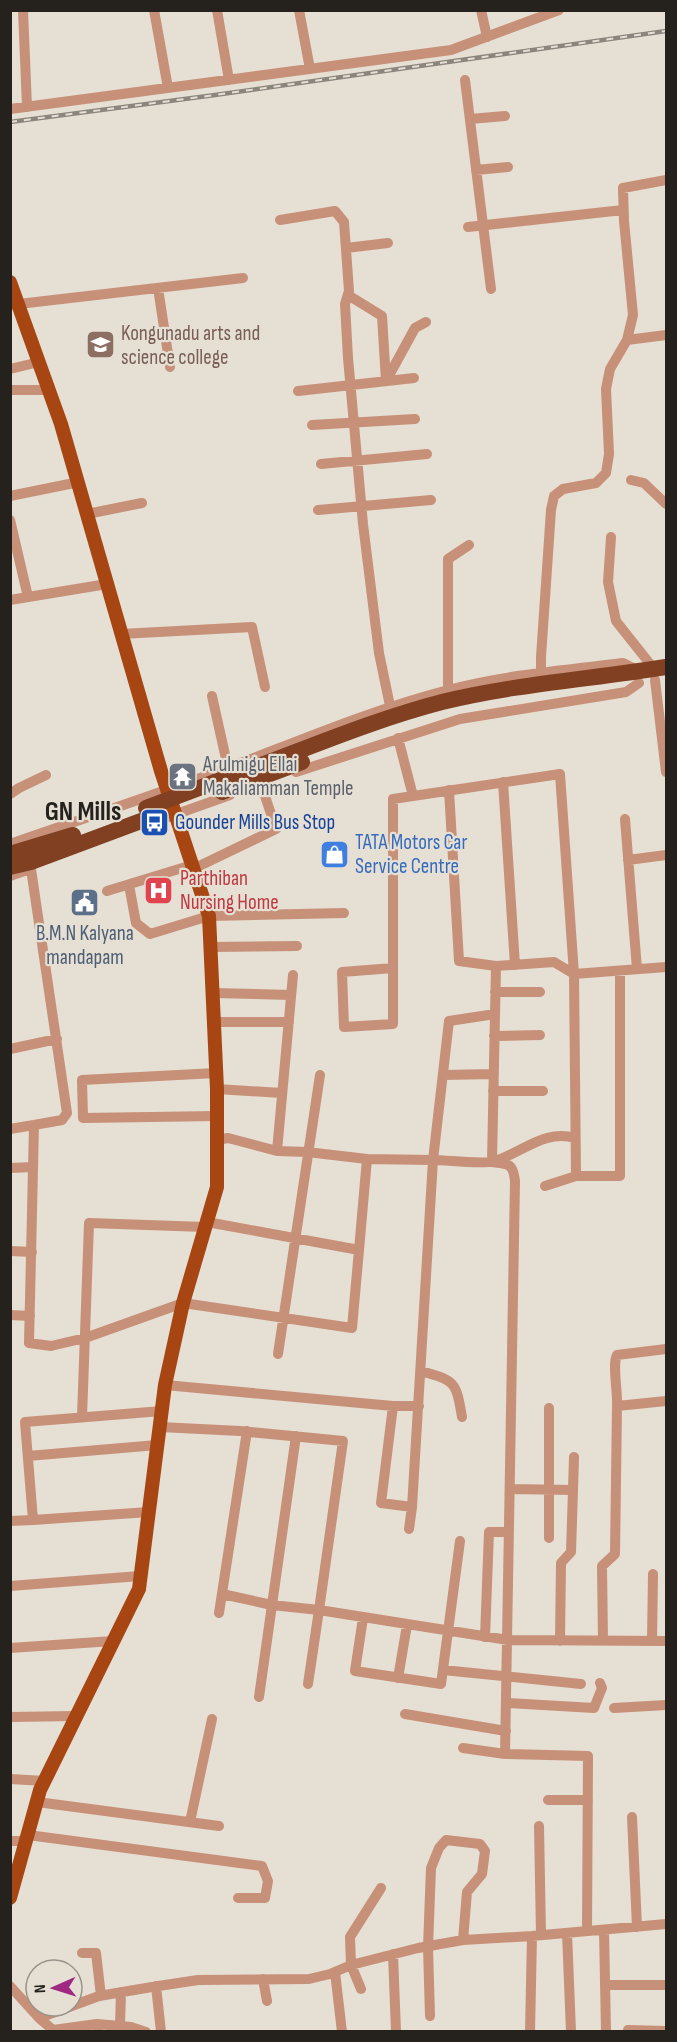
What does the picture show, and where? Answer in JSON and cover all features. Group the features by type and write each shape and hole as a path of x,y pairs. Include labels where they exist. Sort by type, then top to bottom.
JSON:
{"highway":[{"path":"10,854 82,832 417,714 483,694 653,675"},
{"path":"10,867 31,862 417,714"}],"main road":[{"path":"10,282 14,304 39,362 79,482 168,789 209,916 217,1089 217,1186 183,1303 165,1385 139,1589 45,1781 10,1898"}],"street":[{"path":"23,10 27,106"},
{"path":"154,10 168,88"},
{"path":"217,10 229,80"},
{"path":"299,10 310,69"},
{"path":"481,10 487,37"},
{"path":"10,109 451,50 559,10"},
{"path":"465,80 491,289"},
{"path":"470,119 505,116"},
{"path":"476,170 508,167"},
{"path":"541,673 551,510 554,496 563,489 596,483 606,473 609,454 606,389 610,369 627,340 633,315 623,188 666,180"},
{"path":"468,227 623,210"},
{"path":"280,220 335,211 344,222 348,295 345,304 361,507 379,653 390,706"},
{"path":"346,248 388,243"},
{"path":"14,304 243,278"},
{"path":"159,288 170,367"},
{"path":"348,295 382,316 386,381"},
{"path":"386,381 415,328 426,322"},
{"path":"627,340 666,335"},
{"path":"10,369 39,362"},
{"path":"298,391 414,378"},
{"path":"10,390 49,390"},
{"path":"312,425 415,419"},
{"path":"321,464 427,454"},
{"path":"631,480 644,483 666,504"},
{"path":"10,496 79,482"},
{"path":"318,510 431,500"},
{"path":"87,514 142,503"},
{"path":"10,520 28,597"},
{"path":"611,537 608,582 616,621 653,675 666,772"},
{"path":"448,690 448,559 469,545"},
{"path":"10,600 107,584"},
{"path":"122,634 252,627 265,687"},
{"path":"10,844 228,768 332,726 390,706 448,690 483,681 623,663 653,675"},
{"path":"10,876 176,814 398,738 471,717 626,692 653,675"},
{"path":"212,696 228,768"},
{"path":"398,738 413,796"},
{"path":"393,968 342,972 344,1027 393,1024 393,968 393,799 560,774 574,974 576,1176"},
{"path":"13,790 46,775"},
{"path":"503,782 514,965"},
{"path":"107,891 193,867 276,829 261,784"},
{"path":"449,790 459,961 496,966 554,962 574,974 666,967"},
{"path":"625,819 638,969"},
{"path":"628,860 666,855"},
{"path":"10,1129 62,1120 68,1113 31,869"},
{"path":"129,885 136,923 150,934 209,916 344,913"},
{"path":"210,947 297,946"},
{"path":"492,1162 496,966"},
{"path":"545,1186 576,1176 620,1176 620,971"},
{"path":"277,1151 293,975"},
{"path":"495,992 540,992"},
{"path":"212,993 291,995"},
{"path":"409,1529 419,1406 433,1160 449,1021 495,1014"},
{"path":"214,1022 289,1022"},
{"path":"494,1036 540,1035"},
{"path":"10,1049 57,1039"},
{"path":"216,1073 82,1080 82,1109 83,1118 217,1116"},
{"path":"443,1075 494,1074"},
{"path":"278,1354 320,1075"},
{"path":"217,1089 282,1093"},
{"path":"493,1091 543,1091"},
{"path":"34,1125 29,1343 51,1346 85,1338 183,1303 352,1328 367,1159"},
{"path":"492,1162 550,1136 564,1135 575,1138"},
{"path":"217,1140 228,1138 277,1151 367,1159 492,1162 508,1164 514,1170 505,1754"},
{"path":"10,1168 33,1167"},
{"path":"82,1418 89,1222 206,1225 359,1250"},
{"path":"10,1251 32,1251"},
{"path":"10,1315 30,1316"},
{"path":"80,1361 85,1338"},
{"path":"603,1641 602,1566 615,1554 618,1388 615,1359 618,1355 666,1349"},
{"path":"421,1371 447,1379 458,1390 462,1417"},
{"path":"165,1385 393,1406 419,1406"},
{"path":"617,1406 666,1401"},
{"path":"393,1406 381,1503 412,1507"},
{"path":"549,1408 549,1538"},
{"path":"33,1520 26,1422 162,1411"},
{"path":"160,1427 247,1431 343,1441 308,1683"},
{"path":"219,1613 247,1431"},
{"path":"258,1697 296,1436"},
{"path":"28,1456 158,1445"},
{"path":"560,1641 561,1563 571,1552 574,1457"},
{"path":"510,1489 573,1490"},
{"path":"10,1521 149,1512"},
{"path":"485,1637 489,1532 509,1532"},
{"path":"363,1618 355,1671 441,1684 450,1631 460,1541"},
{"path":"652,1641 653,1574"},
{"path":"10,1586 140,1576"},
{"path":"222,1594 272,1605 319,1610 508,1640 666,1641"},
{"path":"398,1678 407,1625"},
{"path":"10,1648 113,1641"},
{"path":"443,1670 581,1684"},
{"path":"506,1703 594,1708 602,1688 600,1683"},
{"path":"615,1708 666,1706"},
{"path":"405,1714 506,1731"},
{"path":"10,1717 76,1716"},
{"path":"190,1822 213,1719"},
{"path":"463,1749 505,1754 588,1756 587,1931"},
{"path":"10,1779 45,1781"},
{"path":"548,1800 588,1800"},
{"path":"37,1802 219,1826"},
{"path":"632,1817 637,1927"},
{"path":"530,2031 537,1936 539,1826"},
{"path":"10,1841 27,1838 262,1866 268,1881 265,1898 238,1898"},
{"path":"430,2016 428,1947 431,1868 446,1840 480,1844 485,1851 482,1874 467,1892 463,1940"},
{"path":"361,1989 351,1965 350,1938 381,1888"},
{"path":"84,2002 121,1992 198,1980 309,1979 393,1954 463,1940 537,1936 666,1924"},
{"path":"604,1929 606,2031"},
{"path":"567,1933 571,2031"},
{"path":"82,1953 96,1953 101,1996"},
{"path":"393,1954 396,2031"},
{"path":"335,1972 342,2031"},
{"path":"263,1979 267,2001"},
{"path":"605,1985 666,1985"},
{"path":"10,1986 24,2001"},
{"path":"156,1986 161,2031"},
{"path":"120,2026 121,1992"},
{"path":"39,2018 53,2031 120,2026 146,2031"},
{"path":"628,2030 666,2031"}],"railway":[{"path":"10,122 666,31"}],"place":[{"name":"Kongunadu arts and science college","path":"100,345"},
{"name":"Arulmigu Ellai Makaliamman Temple","path":"182,776"},
{"name":"Gounder Mills Bus Stop","path":"154,822"},
{"name":"TATA Motors Car Service Centre","path":"334,854"},
{"name":"Parthiban Nursing Home","path":"159,890"},
{"name":"B.M.N Kalyana mandapam","path":"85,902"}],"district":[{"name":"GN Mills","path":"83,811"}]}
